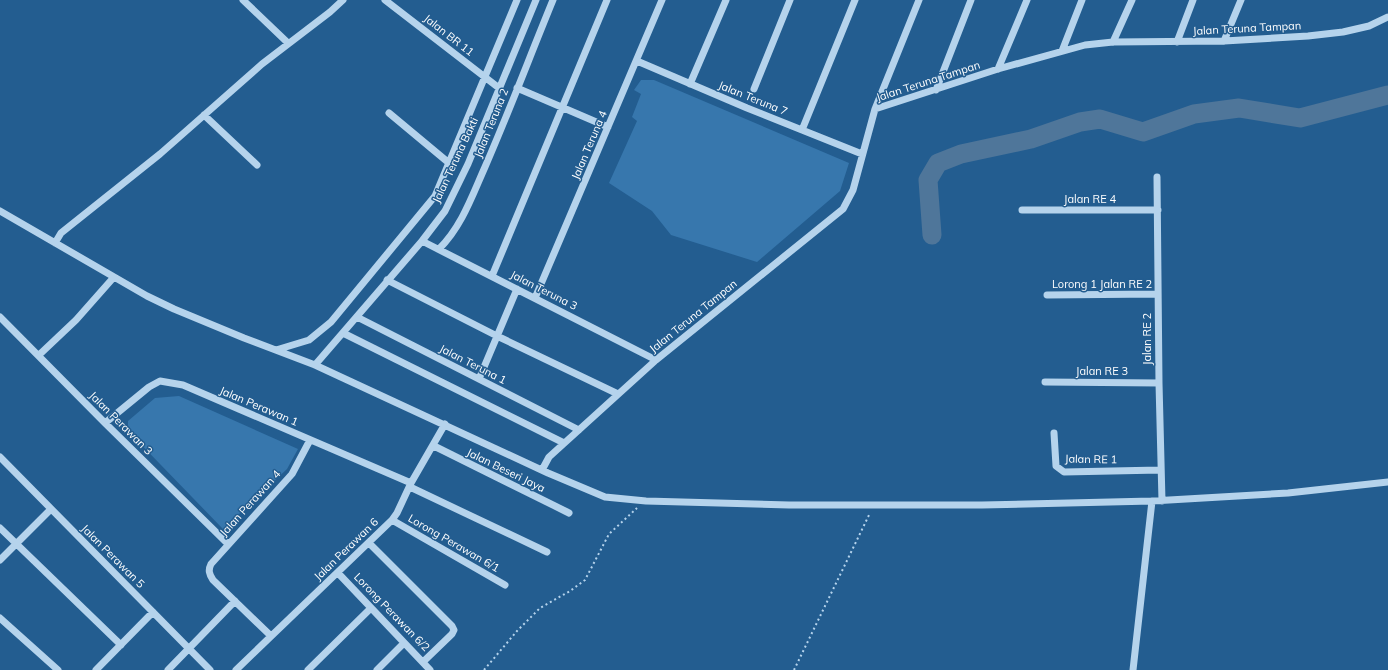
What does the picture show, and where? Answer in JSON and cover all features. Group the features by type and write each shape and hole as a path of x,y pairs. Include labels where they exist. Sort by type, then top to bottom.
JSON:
{"street":[{"path":"242,0 288,43"},
{"path":"55,243 61,233 160,154 288,43 330,12 343,0"},
{"name":"Jalan BR 11","path":"384,0 499,88"},
{"path":"275,350 309,340 331,322 426,209 435,196 517,0"},
{"name":"Jalan Teruna Bakti","path":"315,365 422,241 445,211 468,164 536,0"},
{"name":"Jalan Teruna 2","path":"439,249 463,218 553,0"},
{"path":"492,276 607,0"},
{"name":"Jalan Teruna 4","path":"535,298 662,0"},
{"path":"690,84 726,0"},
{"path":"754,89 790,0"},
{"path":"802,130 855,0"},
{"path":"875,108 919,0"},
{"path":"936,90 972,0"},
{"path":"998,69 1027,0"},
{"path":"1062,51 1082,0"},
{"path":"1113,42 1132,0"},
{"path":"1177,42 1193,0"},
{"path":"1224,41 1241,0"},
{"name":"Jalan Teruna Tampan","path":"542,470 549,456 656,360 843,210 853,190 875,108 936,90 998,69 1085,45 1113,42 1224,41 1343,32 1369,26 1388,17"},
{"name":"Jalan Teruna 7","path":"637,61 862,154"},
{"path":"517,88 608,127"},
{"path":"389,113 450,163"},
{"path":"204,115 256,165"},
{"name":"Jalan RE 2","path":"1157,177 1160,470 1162,501"},
{"name":"Jalan RE 4","path":"1022,210 1158,210"},
{"path":"0,211 114,277 174,309 315,365 542,470 606,496 646,501 874,505 982,505 1162,501 1288,493 1388,482"},
{"name":"Jalan Teruna 3","path":"422,241 656,360"},
{"path":"39,355 76,320 114,277"},
{"path":"387,280 497,336 618,394"},
{"path":"479,379 517,289"},
{"name":"Lorong 1 Jalan RE 2","path":"1047,295 1158,294"},
{"name":"Jalan Perawan 3","path":"0,317 228,544"},
{"name":"Jalan Teruna 1","path":"357,317 579,430"},
{"path":"344,333 564,443"},
{"name":"Jalan Perawan 1","path":"105,423 149,387 160,382 182,385 410,485 547,552"},
{"name":"Jalan RE 3","path":"1045,382 1159,383"},
{"name":"Jalan Perawan 6","path":"236,670 392,520 445,424"},
{"name":"Jalan RE 1","path":"1054,433 1056,466 1064,472 1160,470"},
{"name":"Jalan Perawan 4","path":"236,601 213,580 209,574 211,564 292,474 310,440"},
{"name":"Jalan Beseri Jaya","path":"434,446 569,514"},
{"name":"Jalan Perawan 5","path":"0,457 210,670"},
{"path":"1133,670 1152,501"},
{"path":"0,560 51,509"},
{"name":"Lorong Perawan 6/1","path":"392,520 505,585"},
{"path":"0,528 121,645"},
{"path":"369,543 452,626 454,630 452,634 424,661"},
{"name":"Lorong Perawan 6/2","path":"338,573 404,643 424,661 430,669"},
{"path":"168,670 236,601 271,636"},
{"path":"308,670 372,608"},
{"path":"96,670 153,612"},
{"path":"0,618 58,670"},
{"path":"377,670 404,643"},
{"path":"242,664 248,670"}],"path":[{"path":"484,670 517,631 540,608 570,591 585,580 609,534 646,501"},
{"path":"794,670 874,505"}],"shaded area":[{"path":"641,80 654,80 849,163 840,191 757,262 671,235 652,211 609,183 637,121 632,117 641,94 634,90"},
{"path":"179,396 298,449 287,469 223,529 128,431 128,421 155,398"}],"waterway":[{"path":"932,235 928,180 938,163 961,154 1031,139 1080,122 1100,119 1143,132 1194,114 1239,108 1300,118 1388,95"}]}
